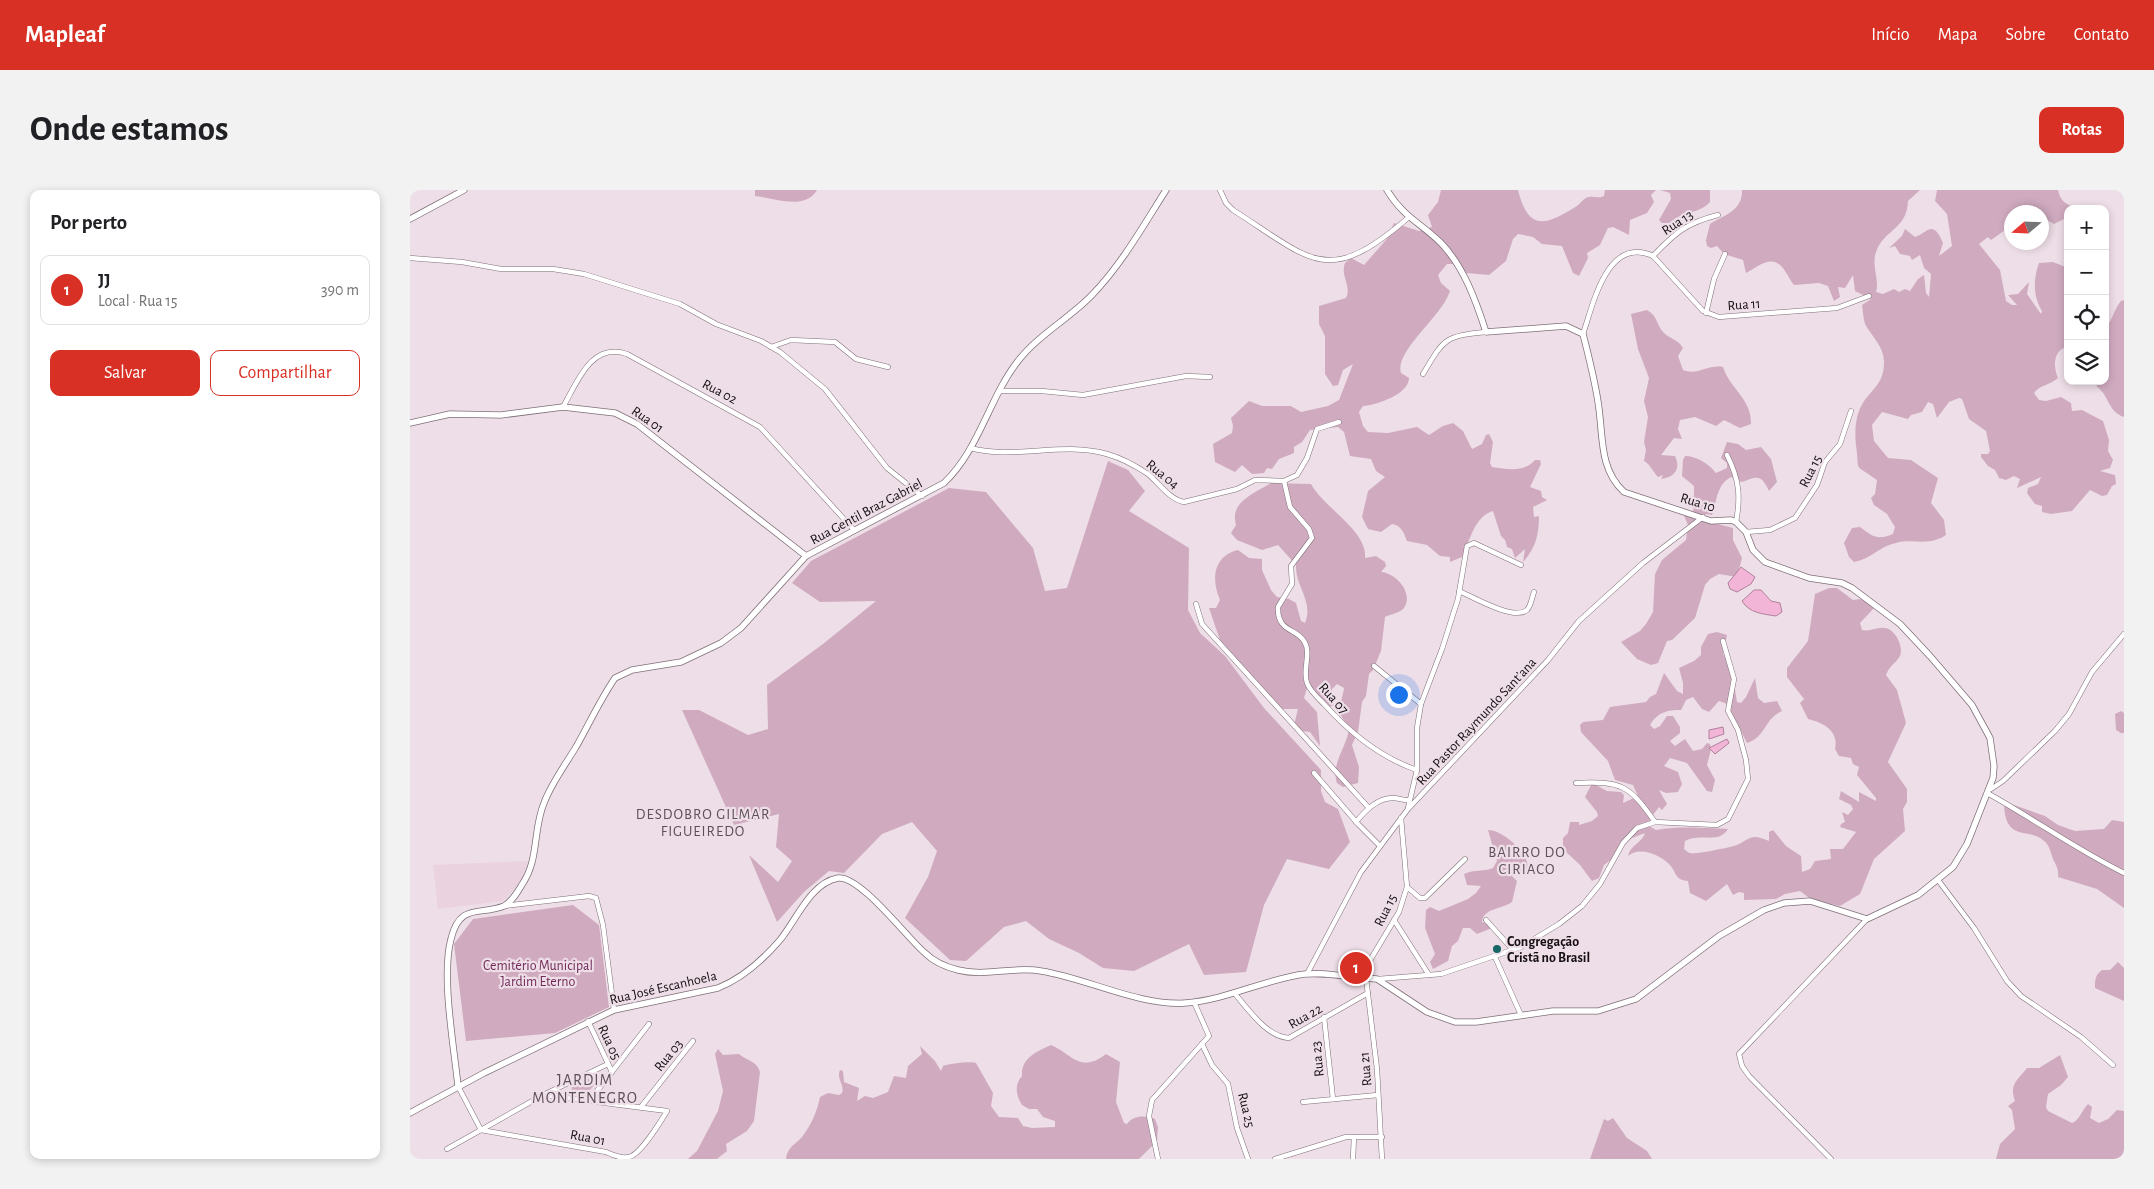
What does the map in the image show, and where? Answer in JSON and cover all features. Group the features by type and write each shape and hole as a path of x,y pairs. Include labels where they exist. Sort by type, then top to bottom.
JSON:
{"street":[{"path":"410,219 464,190"},
{"name":"Rua Gentil Braz Gabriel","path":"502,906 510,902 525,881 532,866 544,802 615,678 632,670 681,662 731,637 806,556 944,483 953,474 970,448 1000,391 1023,356 1080,307 1103,283 1138,235 1166,190"},
{"path":"1220,190 1226,203 1233,210 1300,253 1320,261 1341,260 1360,254 1381,242 1409,217"},
{"path":"1387,190 1398,208 1442,245 1456,263 1467,282 1486,332"},
{"name":"Rua 13","path":"1653,256 1678,231 1694,221 1718,215"},
{"path":"1423,374 1439,347 1452,337 1486,332 1566,326 1583,334 1602,278 1609,268 1630,254 1644,252 1653,256 1706,313"},
{"path":"1706,313 1714,279 1726,254"},
{"path":"410,258 462,262 510,270 553,269 584,274 680,304 716,324 771,346 825,389 887,468 922,496"},
{"name":"Rua 11","path":"1706,313 1719,317 1837,308 1869,296"},
{"name":"Rua 10","path":"1583,334 1599,409 1602,447 1606,464 1617,486 1634,497 1715,522 1731,520 1736,522"},
{"path":"771,346 791,340 835,342 856,359 888,367"},
{"name":"Rua 02","path":"563,407 587,366 597,356 616,351 627,354 760,427 854,530"},
{"path":"1000,391 1042,391 1083,395 1186,376 1210,378"},
{"name":"Rua 01","path":"410,423 450,414 501,415 563,407 602,410 627,418 806,556"},
{"name":"Rua 15","path":"1746,532 1770,530 1795,518 1817,484 1825,462 1840,444 1851,411"},
{"path":"1284,481 1297,475 1307,458 1317,429 1339,422"},
{"name":"Rua 04","path":"970,448 989,453 1007,454 1058,448 1107,454 1133,465 1148,475 1177,500 1184,502 1237,489 1255,480 1284,481"},
{"path":"1727,455 1737,475 1740,490 1736,522 1746,532 1754,550 1765,562 1809,578 1832,581 1852,588 1900,624 1963,693 1986,727 1990,738 1994,766 1990,791 1962,855 1938,880 1903,904 1867,919 1739,1054 1742,1066 1749,1076 1831,1159"},
{"name":"Rua 07","path":"1284,481 1290,507 1309,529 1312,538 1291,566 1292,584 1279,603 1278,611 1286,628 1302,638 1306,644 1307,684 1342,724 1362,741 1393,761 1417,770"},
{"name":"Rua Pastor Raymundo Sant’ana","path":"1307,974 1356,880 1408,809 1548,660 1579,621 1643,563 1703,517"},
{"path":"1408,809 1417,770 1417,728 1421,704 1442,649 1459,591 1467,546 1474,543 1521,565"},
{"path":"1459,591 1505,612 1515,613 1525,612 1529,608 1534,592"},
{"path":"1196,604 1202,624 1368,807"},
{"path":"1990,791 2055,731 2069,714 2092,672 2124,634"},
{"path":"1158,1159 1149,1108 1157,1093 1209,1036 1194,1002 1235,994 1284,978 1307,974 1377,979 1429,975 1457,970 1528,944 1582,906 1600,884 1629,836 1637,828 1655,822 1721,824 1733,810 1746,785 1746,760 1738,730 1728,711 1734,679 1723,641"},
{"path":"1374,666 1421,704"},
{"path":"1314,773 1356,822 1380,846"},
{"path":"1576,783 1608,782 1625,788 1638,798 1655,822"},
{"path":"1990,791 2092,857 2124,873"},
{"path":"1356,822 1368,807 1392,798 1410,800"},
{"name":"Rua 15","path":"1366,978 1370,962 1394,920 1407,887 1401,818"},
{"path":"1407,887 1420,898 1425,898 1464,859"},
{"name":"Rua José Escanhoela","path":"410,1113 458,1086 614,1010 718,988 733,982 760,961 780,939 807,900 822,886 840,878 848,879 858,886 894,919 924,953 946,966 975,972 1040,970 1157,1001 1174,1003 1194,1002"},
{"path":"1938,880 1974,928 2007,981 2021,996 2081,1037 2113,1065"},
{"path":"481,1130 458,1086 450,1002 448,955 451,938 457,924 465,916 473,911 502,906 580,897 596,898 603,925 614,1010"},
{"path":"1377,979 1427,1012 1447,1020 1476,1022 1553,1011 1598,1011 1636,999 1719,936 1764,910 1784,903 1810,901 1867,919"},
{"path":"1394,920 1429,975"},
{"path":"1486,920 1513,950"},
{"path":"1495,957 1521,1015"},
{"name":"Rua 21","path":"1366,978 1382,1137 1382,1159"},
{"name":"Rua 22","path":"1235,994 1259,1021 1282,1038 1297,1035 1368,993"},
{"name":"Rua 23","path":"1324,1018 1333,1099"},
{"name":"Rua 05","path":"588,1021 612,1072"},
{"path":"590,1100 649,1024"},
{"name":"Rua 03","path":"641,1107 693,1041"},
{"name":"Rua 25","path":"1202,1044 1212,1065 1228,1084 1237,1128 1248,1159"},
{"path":"447,1149 543,1095 608,1064"},
{"path":"543,1095 641,1107"},
{"path":"1303,1102 1378,1095"},
{"name":"Rua 01","path":"481,1130 606,1152 618,1157 630,1157 639,1152 667,1111 641,1107"},
{"path":"1353,1158 1354,1137"},
{"path":"1275,1159 1337,1139 1382,1137"}],"shaded area":[{"path":"1741,567 1755,577 1751,584 1737,592 1730,589 1728,583"},
{"path":"1754,590 1761,590 1771,601 1780,603 1782,612 1776,616 1748,608 1742,601"},
{"path":"1723,727 1724,734 1709,739 1709,730"},
{"path":"1727,739 1729,743 1715,754 1709,748"},
{"path":"528,861 523,877 503,901 438,909 433,865"}],"green space":[{"path":"755,190 817,190 805,200 788,202 755,196"},
{"path":"1441,190 1518,190 1527,213 1533,219 1548,221 1577,206 1586,198 1604,196 1605,190 1656,190 1651,195 1654,202 1647,213 1630,220 1629,235 1613,227 1608,228 1600,245 1587,253 1588,258 1579,276 1573,273 1562,246 1542,244 1533,237 1518,234 1513,239 1506,261 1489,275 1466,273 1454,264 1447,264 1438,275 1441,283 1450,291 1438,312 1411,344 1401,364 1401,373 1409,378 1408,384 1391,398 1363,406 1359,412 1363,426 1368,432 1388,433 1417,427 1429,435 1443,426 1453,423 1463,431 1472,449 1482,444 1486,435 1489,434 1493,442 1490,463 1492,467 1521,468 1526,467 1535,460 1540,460 1541,464 1530,487 1541,491 1542,497 1547,500 1533,507 1534,517 1539,516 1537,535 1534,546 1523,562 1525,549 1515,558 1512,549 1507,547 1505,540 1501,536 1493,511 1481,518 1470,537 1462,557 1450,562 1450,557 1440,556 1427,545 1407,541 1398,526 1392,524 1381,532 1368,529 1362,517 1368,491 1385,477 1376,471 1371,459 1350,456 1344,432 1338,427 1310,430 1302,442 1294,447 1294,453 1279,459 1272,469 1267,468 1264,473 1252,474 1242,465 1235,472 1215,462 1213,444 1232,433 1231,418 1249,401 1262,406 1291,406 1301,412 1328,406 1339,400 1353,364 1343,370 1338,385 1333,386 1325,374 1325,336 1319,324 1319,306 1346,298 1348,289 1344,272 1345,263 1351,258 1364,265 1386,240 1394,223 1419,231 1432,227 1428,215 1438,202"},
{"path":"1660,190 1710,190 1710,202 1700,209 1679,216 1670,223 1662,223 1659,220 1671,199 1670,193"},
{"path":"1742,190 1920,190 1908,201 1904,218 1884,238 1876,252 1874,262 1877,283 1876,292 1883,294 1894,289 1899,292 1905,289 1910,291 1918,279 1924,275 1926,293 1929,297 1931,274 1924,268 1920,255 1912,260 1910,256 1900,254 1895,246 1889,248 1902,236 1905,229 1915,237 1930,229 1936,231 1943,243 1939,256 1952,246 1947,214 1935,201 1937,190 2058,190 2063,201 2070,205 2064,205 2064,219 2054,224 2049,221 2049,205 2004,205 2004,231 1991,240 1988,237 1979,244 2000,270 2006,301 2012,305 2017,305 2008,295 2018,294 2029,282 2027,294 2041,314 2042,311 2035,287 2039,263 2053,262 2064,266 2064,348 2059,351 2055,364 2058,378 2039,388 2034,393 2039,400 2046,401 2061,397 2071,403 2072,411 2082,410 2103,421 2109,440 2108,451 2113,460 2110,468 2100,471 2115,475 2116,484 2112,486 2107,495 2102,496 2090,490 2072,511 2051,514 2042,512 2042,506 2035,504 2027,493 2028,488 2038,484 2041,477 2017,488 2020,479 2014,476 2006,480 1999,478 1995,470 1988,466 1981,457 1981,454 1988,454 1990,451 1986,431 1969,419 1962,399 1959,398 1949,402 1937,418 1933,404 1928,402 1922,412 1911,415 1908,419 1882,412 1872,425 1874,441 1888,458 1911,460 1938,478 1931,503 1944,520 1946,535 1933,541 1903,542 1890,545 1854,562 1849,557 1844,543 1852,528 1860,527 1872,535 1882,537 1893,534 1895,527 1887,514 1874,505 1871,498 1875,494 1877,480 1860,469 1855,439 1857,418 1861,406 1876,387 1884,367 1882,350 1865,324 1864,319 1862,305 1871,299 1855,291 1853,275 1845,288 1838,287 1840,297 1834,301 1828,286 1819,283 1794,285 1785,271 1776,262 1766,262 1746,273 1743,260 1724,254 1717,246 1711,248 1707,246 1706,240 1710,224 1732,211 1742,197"},
{"path":"2124,300 2124,417 2115,411 2097,385 2109,385 2109,323 2121,301"},
{"path":"1647,310 1651,312 1664,333 1683,348 1678,356 1683,370 1693,372 1712,367 1723,367 1730,382 1748,408 1751,424 1740,428 1724,420 1716,426 1695,417 1680,420 1678,429 1682,439 1674,438 1661,455 1675,456 1677,461 1676,472 1661,479 1663,475 1658,477 1644,461 1646,450 1644,442 1648,417 1644,401 1649,378 1638,349 1631,314"},
{"path":"1727,442 1738,444 1746,450 1761,447 1771,459 1777,482 1769,491 1763,481 1758,478 1742,482 1731,477 1722,484 1712,515 1706,514 1702,517 1703,520 1733,528 1733,540 1742,558 1737,577 1719,574 1710,579 1705,585 1695,618 1672,640 1667,641 1658,663 1651,665 1637,659 1621,642 1640,631 1646,624 1653,612 1655,574 1662,560 1686,540 1688,525 1683,513 1693,512 1694,486 1682,476 1683,460 1685,456 1698,459 1716,473 1727,468 1727,463 1721,458"},
{"path":"1108,461 1128,470 1145,491 1129,511 1189,548 1188,610 1200,633 1225,656 1264,708 1321,770 1321,791 1325,802 1338,809 1350,842 1329,869 1287,859 1264,905 1246,972 1204,975 1189,944 1134,971 1103,968 1079,953 1049,939 1026,921 1004,927 966,961 950,960 905,918 928,877 937,851 912,822 882,834 844,873 829,871 804,892 777,922 749,855 778,882 792,861 776,847 779,814 734,825 682,710 699,710 748,735 768,729 767,685 823,644 876,601 820,602 792,583 811,561 949,488 986,492 1033,548 1045,591 1067,588"},
{"path":"1271,483 1311,484 1325,502 1360,538 1365,558 1376,556 1385,562 1386,566 1381,572 1387,573 1398,580 1407,596 1402,610 1385,617 1381,651 1373,670 1369,674 1366,696 1362,702 1358,732 1352,745 1359,767 1358,783 1343,787 1337,783 1336,770 1348,734 1348,728 1340,712 1344,688 1337,684 1332,689 1334,705 1327,708 1307,688 1304,698 1317,712 1320,746 1310,732 1301,731 1294,725 1298,709 1282,709 1221,643 1209,608 1216,608 1220,600 1215,577 1219,563 1230,553 1238,550 1249,558 1262,559 1262,570 1271,590 1277,597 1289,599 1296,603 1301,621 1305,623 1307,615 1306,601 1296,573 1296,565 1278,545 1262,550 1237,540 1231,533 1236,525 1236,510 1240,504"},
{"path":"1829,588 1837,588 1853,600 1860,599 1875,607 1860,623 1862,630 1888,629 1895,634 1901,648 1900,656 1886,675 1897,690 1906,723 1888,762 1907,789 1907,802 1903,809 1905,831 1874,859 1860,894 1840,906 1812,900 1800,891 1785,894 1776,899 1744,900 1744,893 1739,892 1733,895 1727,884 1706,901 1690,893 1688,881 1680,879 1672,867 1660,858 1644,852 1633,853 1628,856 1631,849 1645,833 1622,842 1616,856 1604,865 1599,878 1592,881 1580,865 1563,849 1563,838 1568,833 1570,822 1579,822 1579,825 1592,821 1598,816 1585,797 1592,783 1607,791 1621,792 1624,795 1623,803 1638,796 1633,785 1615,780 1608,761 1581,732 1580,725 1583,722 1603,720 1610,707 1646,702 1656,694 1664,673 1677,691 1683,694 1683,683 1679,668 1694,661 1701,655 1701,647 1708,634 1717,632 1727,635 1723,654 1731,666 1737,702 1741,703 1746,697 1755,678 1758,698 1764,703 1777,701 1782,711 1776,714 1758,737 1747,743 1727,704 1719,701 1709,712 1702,709 1693,697 1686,700 1681,710 1667,711 1656,717 1650,725 1654,729 1660,726 1667,716 1673,716 1680,727 1680,733 1670,741 1675,746 1685,739 1693,751 1702,749 1707,743 1710,744 1711,749 1707,765 1715,780 1712,792 1707,791 1687,763 1670,758 1664,766 1678,772 1682,784 1678,792 1666,793 1659,790 1667,804 1662,810 1659,807 1650,819 1649,826 1656,830 1683,828 1728,829 1719,836 1685,841 1684,849 1688,853 1713,851 1734,846 1752,837 1769,841 1769,832 1773,830 1786,846 1801,856 1802,872 1810,869 1815,861 1831,859 1830,849 1843,849 1856,832 1840,827 1845,822 1842,812 1848,815 1853,809 1851,805 1839,799 1841,791 1859,802 1859,792 1876,801 1876,798 1857,775 1859,767 1853,764 1851,758 1839,756 1835,749 1835,737 1829,729 1820,723 1808,719 1800,703 1804,699 1787,677 1787,668 1808,641 1815,594"},
{"path":"2121,711 2124,713 2124,733 2116,730 2115,714"},
{"path":"2004,803 2007,807 2011,804 2045,816 2058,825 2075,831 2104,829 2112,820 2124,822 2124,908 2097,889 2058,877 2057,868 2047,844 2041,838 2034,835 2014,830 2009,825 2005,816"},
{"path":"1488,830 1499,833 1517,846 1527,862 1527,874 1511,870 1511,875 1517,881 1512,902 1490,911 1483,917 1482,922 1490,924 1492,928 1477,934 1470,928 1463,928 1458,941 1452,946 1448,961 1433,969 1430,962 1435,954 1425,928 1426,910 1430,907 1439,911 1468,899 1476,893 1481,886 1467,885 1464,874 1493,868 1497,861"},
{"name":"Cemitério Municipal Jardim Eterno","path":"573,905 599,925 609,1007 555,1033 466,1041 454,944 473,919"},
{"path":"2118,962 2124,968 2124,1001 2095,988 2095,980 2098,974 2102,970 2110,970"},
{"path":"1051,1045 1083,1062 1097,1060 1106,1054 1120,1062 1116,1102 1124,1123 1127,1124 1136,1117 1148,1117 1155,1119 1158,1127 1157,1141 1139,1159 786,1159 790,1149 802,1137 811,1123 820,1097 828,1093 839,1095 842,1093 843,1090 839,1076 840,1070 843,1071 844,1082 859,1088 857,1101 865,1096 873,1098 888,1092 894,1076 906,1078 908,1066 922,1054 920,1046 935,1061 941,1071 943,1066 946,1065 976,1063 993,1093 991,1106 999,1117 1018,1118 1023,1126 1032,1128 1055,1127 1055,1121 1043,1117 1037,1109 1029,1109 1022,1105 1018,1098 1017,1090 1022,1070 1030,1056"},
{"path":"718,1049 723,1055 739,1054 759,1068 754,1121 747,1131 726,1144 727,1151 717,1159 688,1159 697,1151 718,1111 723,1091 715,1054"},
{"path":"2060,1055 2068,1077 2061,1085 2048,1094 2046,1107 2048,1111 2072,1123 2077,1120 2088,1104 2092,1107 2090,1118 2099,1123 2108,1119 2117,1110 2124,1111 2124,1159 1996,1159 2000,1144 2015,1129 2012,1110 2008,1106 2015,1101 2013,1090 2015,1083 2027,1068 2039,1068"},
{"path":"590,1078 594,1081 594,1085 585,1096 571,1094 572,1087"},
{"path":"1613,1118 1627,1138 1647,1151 1652,1159 1590,1159 1604,1119 1608,1121"}],"place":[{"name":"Congregação Cristã no Brasil","path":"1497,949"},
{"name":"JJ","path":"1356,968"}],"district":[{"name":"DESDOBRO GILMAR FIGUEIREDO","path":"703,822"},
{"name":"BAIRRO DO CIRIACO","path":"1527,860"},
{"name":"JARDIM MONTENEGRO","path":"585,1088"}]}
